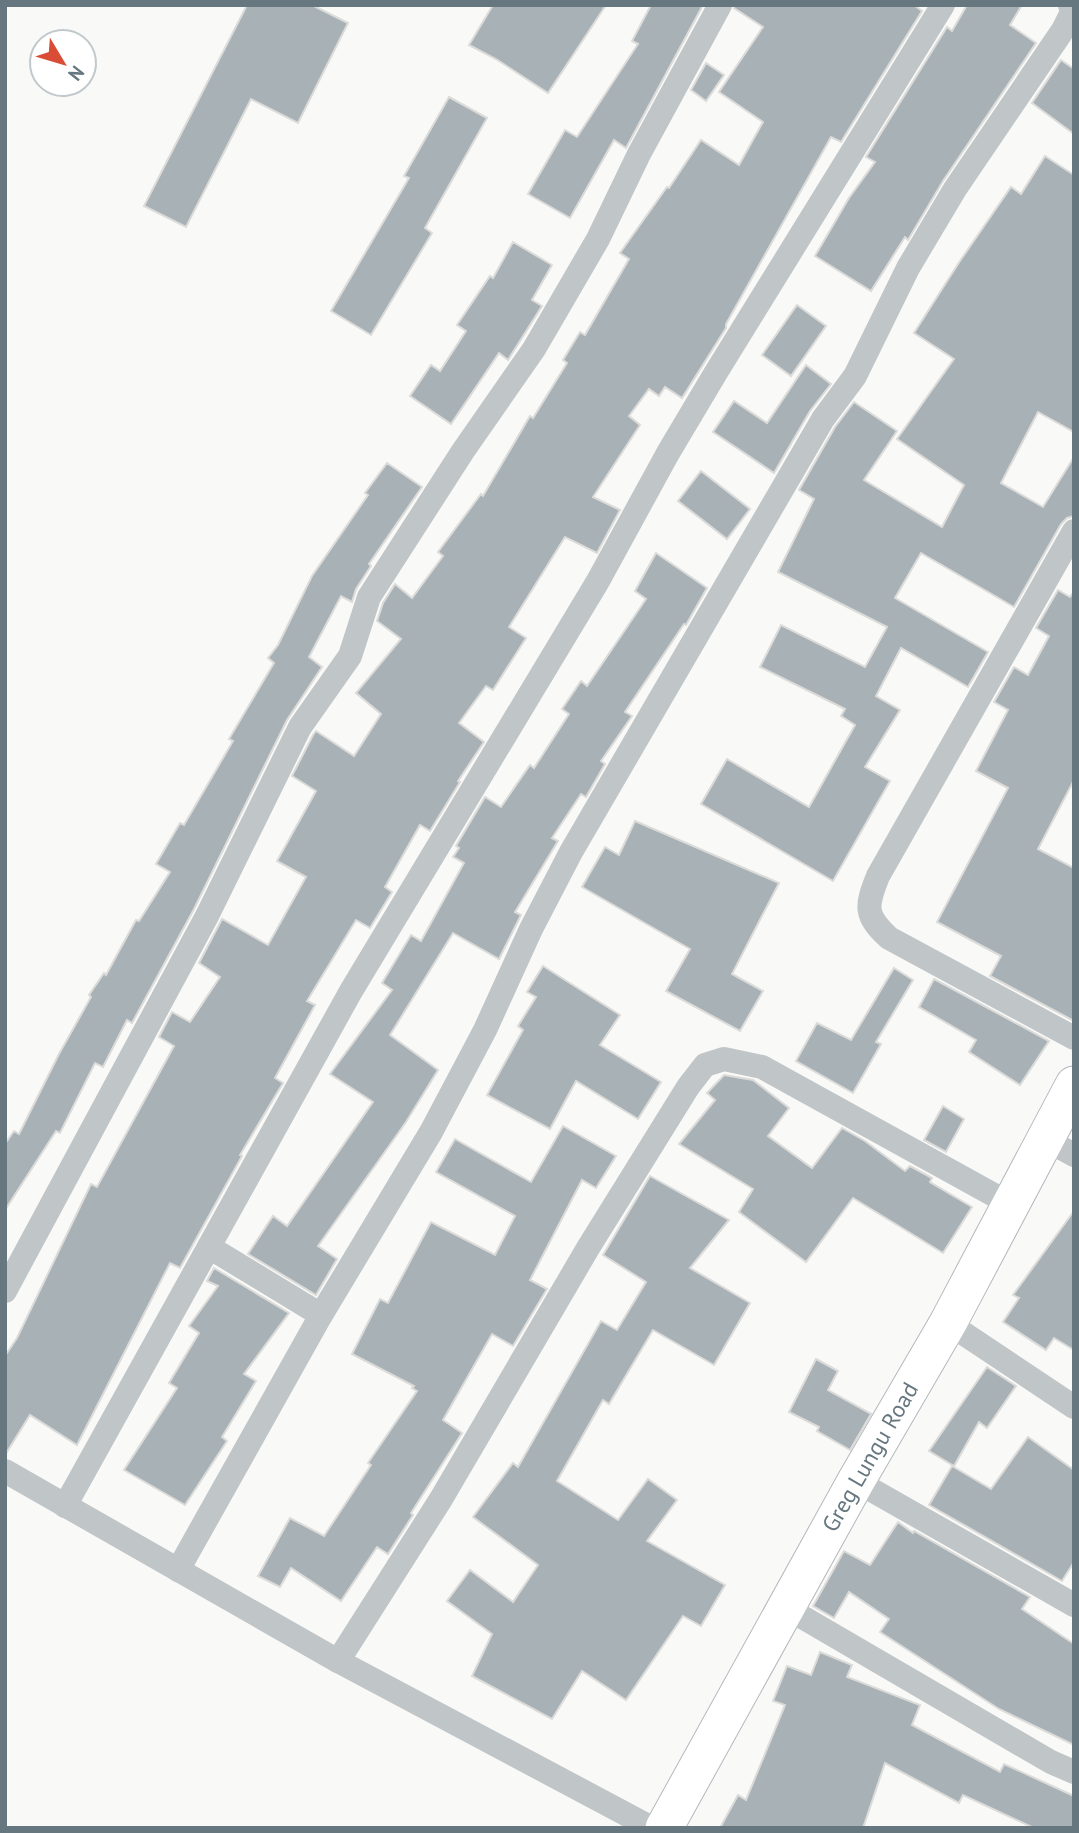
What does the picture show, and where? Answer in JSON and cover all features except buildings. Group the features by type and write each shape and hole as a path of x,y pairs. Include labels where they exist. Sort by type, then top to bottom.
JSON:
{"street":[{"path":"5,1291 207,916 300,727 350,656 369,597 463,451 541,338 598,239 639,154 720,5"},
{"path":"65,1506 351,991 598,582 715,374 943,5"},
{"path":"178,1570 321,1315 431,1132 485,1030 531,929 571,852 823,419 855,376 908,268 928,234 1063,30 1072,12 1070,5"},
{"path":"1074,531 878,876 868,901 873,923 889,938 1074,1038"},
{"path":"338,1661 461,1466 508,1381 595,1236 688,1087 705,1065 724,1059 762,1067 1012,1205"},
{"name":"Greg Lungu Road","path":"664,1828 785,1607 948,1323 1012,1205 1059,1147 1074,1085"},
{"path":"209,1247 321,1315"},
{"path":"948,1323 1074,1406"},
{"path":"5,1471 338,1661 652,1828"},
{"path":"856,1481 1074,1605"},
{"path":"785,1607 1051,1762 1074,1772"}]}
